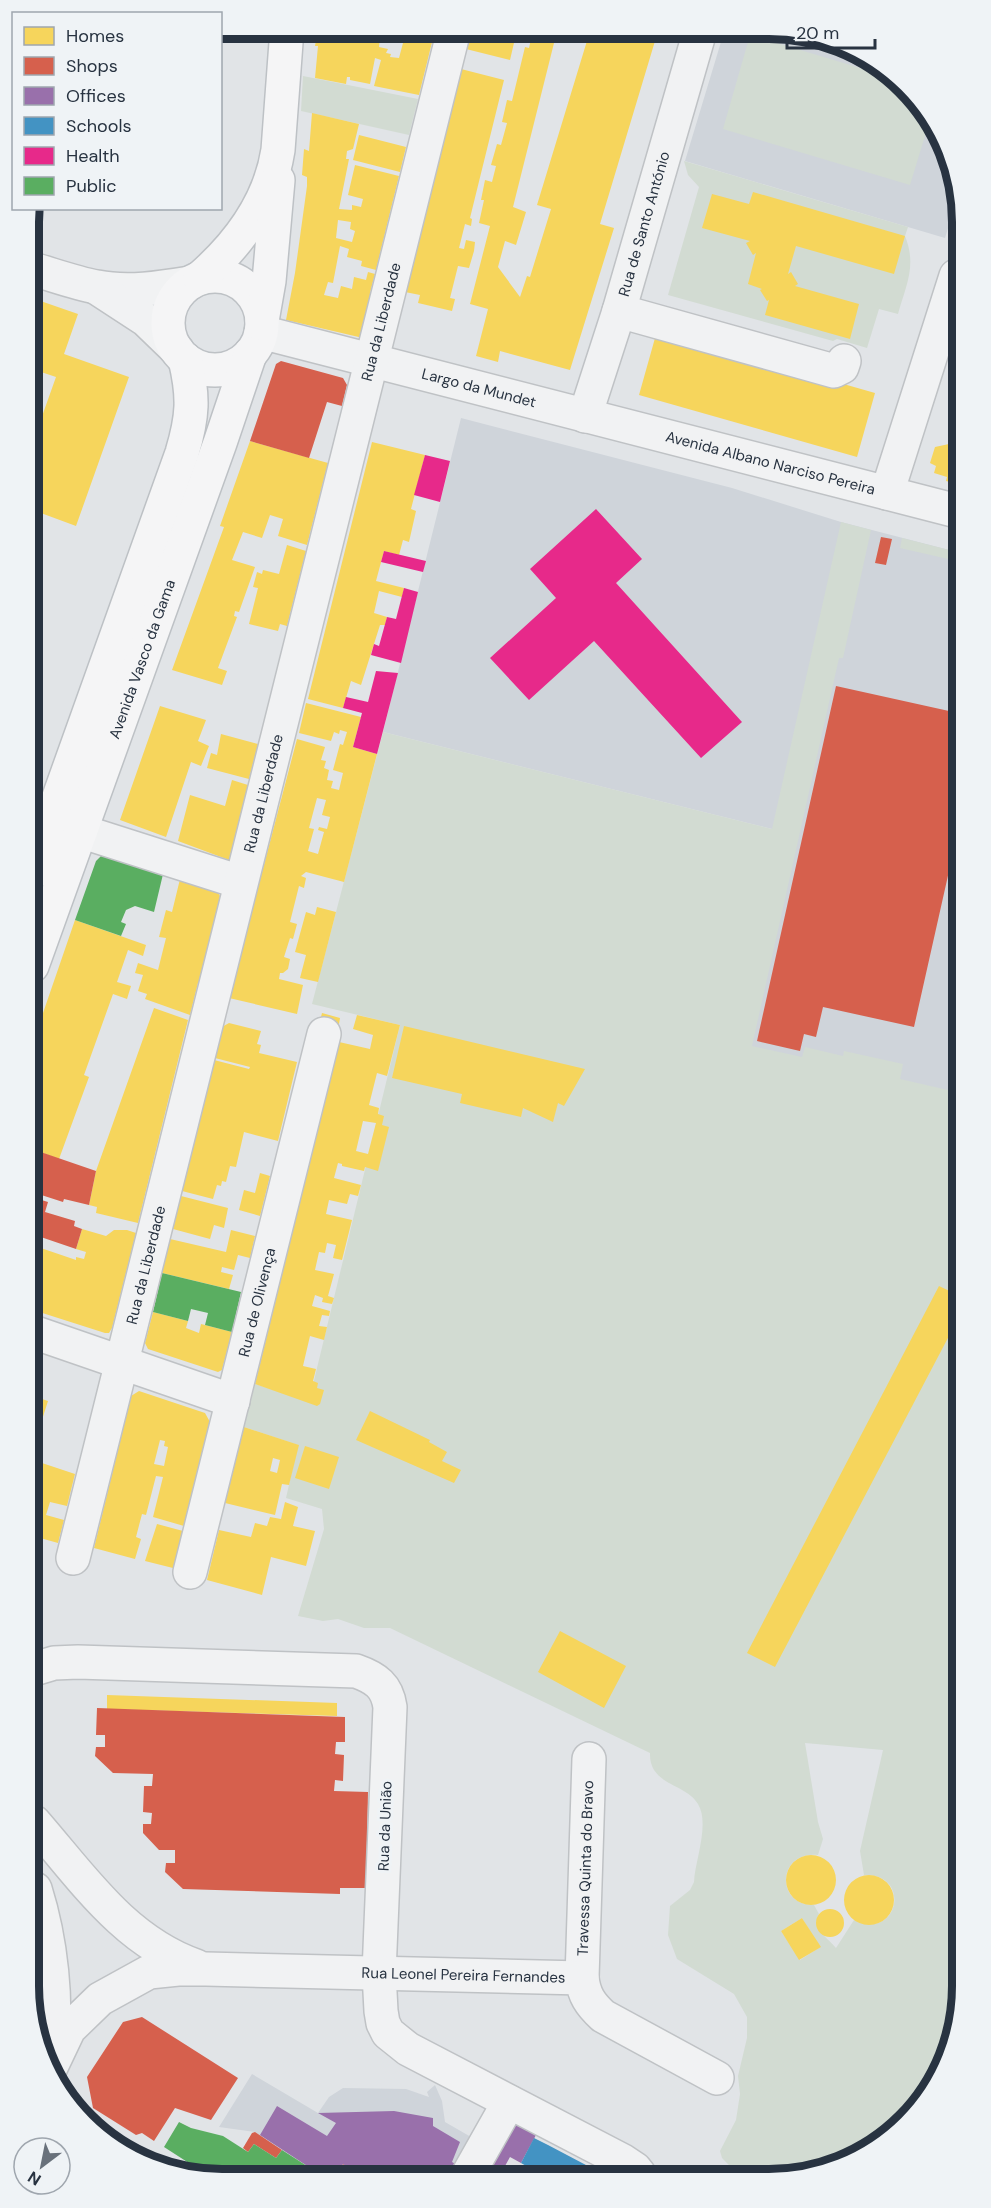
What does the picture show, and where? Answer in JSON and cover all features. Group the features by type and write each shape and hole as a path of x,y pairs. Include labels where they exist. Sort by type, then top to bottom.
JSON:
{"main road":[{"name":"Avenida Vasco da Gama","path":"39,863 65,826 220,443 258,336 270,281 277,208 278,150 286,39"},
{"name":"Avenida Vasco da Gama","path":"195,281 229,251 252,220 270,185 278,150"},
{"path":"223,277 246,288 255,299 258,336 241,362 228,368 215,370 193,365 181,355 171,339 168,326 173,301 181,290 195,281 223,277"},
{"name":"Avenida Vasco da Gama","path":"39,936 65,826 188,434 192,399 181,355"}],"street":[{"name":"Rua da Liberdade","path":"73,1558 452,39"},
{"name":"Rua de Santo António","path":"585,416 619,311 698,39"},
{"path":"39,271 111,290 143,289 195,281"},
{"path":"95,287 146,320 181,355"},
{"path":"886,493 952,288"},
{"path":"619,311 834,371 842,367 844,361"},
{"name":"Largo da Mundet","path":"258,336 372,361 585,416"},
{"name":"Avenida Albano Narciso Pereira","path":"585,416 952,510"},
{"path":"65,826 240,882"},
{"name":"Rua de Olivença","path":"190,1572 324,1034"},
{"path":"39,1334 233,1401"},
{"name":"Rua da União","path":"39,1668 54,1663 78,1662 356,1671 370,1676 381,1684 388,1696 390,1707 379,1973 382,2017 388,2033 408,2049 635,2169"},
{"name":"Travessa Quinta do Bravo","path":"582,1978 589,1759"},
{"name":"Rua Leonel Pereira Fernandes","path":"39,1828 127,1927 159,1950 206,1969"},
{"path":"39,1901 50,1952 54,2032 52,2052"},
{"name":"Rua Leonel Pereira Fernandes","path":"54,2059 69,2029 100,1999 149,1972 206,1969 582,1978 587,1999 591,2006 603,2016 717,2078"},
{"path":"41,2006 51,1982"},
{"path":"471,2169 509,2102"}],"shaded area":[{"path":"722,39 769,39 805,43 828,49 861,63 899,92 928,130 938,152 946,174 952,217 945,238 685,161"},
{"path":"749,39 763,39 874,72 899,92 927,129 910,185 723,129"},
{"path":"303,76 418,99 409,135 301,111"},
{"path":"684,161 908,227 905,236 910,257 909,275 898,314 879,309 867,348 837,339 833,341 668,295 699,187 688,175"},
{"path":"461,418 732,488 841,522 952,551 952,1182 712,1100 772,829 383,732"},
{"path":"841,522 871,530 843,658 839,658 752,1046 802,1057 805,1047 843,1056 844,1051 903,1064 900,1079 952,1091 949,1108 952,1109 952,1998 938,2056 921,2088 907,2107 871,2138 850,2150 817,2163 769,2169 733,2169 722,2158 720,2151 736,2120 740,2094 738,2076 747,2038 747,2017 734,1994 677,1959 668,1935 670,1906 690,1890 694,1882 701,1842 703,1822 701,1812 692,1797 655,1772 651,1764 650,1753 390,1628 364,1628 338,1619 323,1621 298,1616 324,1529 322,1509 286,1498 298,1445 244,1427 255,1384 309,1401 400,1025 312,1004 383,732 772,829","holes":["805,1743 883,1750 860,1851 864,1875 879,1877 889,1884 894,1894 894,1905 890,1914 881,1922 869,1924 854,1920 836,1948 818,1928 819,1914 814,1905 801,1903 792,1897 787,1888 788,1869 804,1856 818,1855 823,1839","802,1918 820,1947 800,1960 781,1931"]},
{"path":"902,538 952,551 952,560 900,548"},
{"path":"252,2074 318,2113 329,2097 343,2088 406,2089 429,2097 427,2092 435,2085 442,2101 445,2122 471,2137 458,2169 351,2169 343,2164 340,2169 312,2169 255,2132 219,2127"}],"building: Homes":[{"path":"316,39 380,39 379,47 388,49 386,53 391,54 390,57 399,58 403,43 385,39 433,39 419,95 374,86 381,60 375,58 370,84 350,80 350,77 347,77 346,84 315,78 318,46 315,46"},
{"path":"468,39 515,39 510,60 466,49"},
{"path":"531,39 555,39 513,207 526,212 516,245 505,241 498,267 520,297 527,276 530,277 551,209 537,205 588,39 656,39 600,224 614,228 570,370 500,351 498,362 476,356 488,309 470,304 490,226 479,223 484,200 481,200 485,180 492,182 496,166 491,165 497,144 501,145 507,123 502,122 507,100 512,101 525,47 529,48"},
{"path":"461,69 504,80 470,218 472,219 471,226 465,224 459,248 464,249 466,240 475,242 474,251 469,268 458,266 450,298 455,299 452,311 418,303 420,295 405,292"},
{"path":"312,113 359,124 353,149 347,151 346,159 349,159 339,209 352,210 352,205 361,207 363,199 348,195 355,165 399,176 376,270 361,266 362,261 347,257 349,249 340,246 333,283 328,282 324,295 338,298 341,286 352,289 354,277 366,280 368,272 375,274 370,293 375,295 363,338 286,320 307,186 307,177 302,175 304,149 309,151","holes":["338,220 351,222 350,229 355,231 352,242 336,238"]},
{"path":"359,135 406,147 400,172 353,160"},
{"path":"753,192 905,236 894,274 796,246 788,274 791,272 798,284 795,286 859,304 850,339 765,315 769,300 767,301 760,290 762,289 748,284 756,253 753,255 746,243 750,241 702,228 712,194 749,204"},
{"path":"39,300 78,314 64,354 129,377 76,526 39,512 39,425 56,377 39,371"},
{"path":"657,331 875,393 857,457 639,395"},
{"path":"952,435 952,483 946,481 947,477 934,473 936,466 930,463 935,447 949,444"},
{"path":"250,441 328,463 307,545 278,536 283,519 270,515 262,538 243,532 232,560 255,567 239,612 235,611 234,616 237,617 218,668 227,671 222,685 172,670 224,527 220,526"},
{"path":"372,442 425,455 411,509 416,511 409,542 403,540 399,555 384,551 376,581 404,588 402,597 379,591 374,613 387,617 385,625 380,625 361,685 351,681 343,708 308,699"},
{"path":"287,545 306,551 287,626 280,624 278,631 249,624 258,588 253,587 257,572 262,574 263,570 279,574"},
{"path":"306,703 361,717 353,747 377,754 344,882 306,872 301,876 306,878 304,888 299,886 290,922 297,924 284,957 290,959 288,969 280,973 279,979 303,985 297,1014 229,998 297,739 325,747 321,760 326,761 324,768 329,770 327,780 333,781 331,788 339,790 343,773 333,770 340,744 343,745 347,732 340,730 339,734 334,732 331,741 299,733","holes":["317,798 326,800 322,815 330,817 327,829 319,827 318,830 324,832 318,854 308,851 314,829 309,828"]},
{"path":"160,706 206,720 198,741 209,746 201,766 191,762 166,837 120,820"},
{"path":"221,734 258,744 249,779 207,768 211,753 217,755"},
{"path":"232,780 248,785 229,860 178,841 190,795 225,806"},
{"path":"180,879 217,891 220,896 200,983 198,983 190,1015 145,999 147,994 138,991 143,975 135,973 138,963 158,970 166,938 159,937 166,910 172,912"},
{"path":"317,907 336,912 318,982 300,978 306,955 295,952 306,912 315,915"},
{"path":"75,920 146,945 143,956 128,950 117,982 131,986 127,999 113,994 84,1075 89,1077 59,1159 39,1152 39,1025"},
{"path":"154,1008 188,1020 138,1223 96,1213 97,1207 89,1205 96,1171"},
{"path":"322,1013 340,1018 338,1030 319,1025"},
{"path":"357,1015 400,1025 387,1076 377,1073 369,1105 379,1108 378,1114 384,1116 382,1125 389,1127 378,1171 365,1167 364,1171 338,1163 334,1178 361,1185 358,1196 350,1194 347,1204 329,1200 326,1214 352,1220 342,1260 333,1258 336,1245 327,1243 325,1253 319,1252 315,1270 334,1274 328,1296 334,1298 332,1304 322,1302 323,1298 315,1295 312,1306 330,1311 329,1316 322,1315 319,1326 327,1327 324,1340 310,1336 303,1366 316,1369 313,1381 318,1383 317,1388 324,1390 320,1404 317,1406 255,1384 339,1042 370,1049 373,1035 353,1029","holes":["363,1121 376,1123 368,1154 356,1151"]},
{"path":"229,1023 261,1031 257,1044 261,1045 259,1053 297,1062 278,1141 244,1132 236,1167 230,1166 226,1182 222,1181 221,1186 217,1185 213,1199 182,1191 214,1060 249,1069 250,1067 215,1058 222,1027"},
{"path":"404,1026 585,1069 564,1106 558,1103 553,1122 523,1108 521,1117 460,1103 462,1094 392,1078"},
{"path":"260,1173 270,1176 260,1216 239,1210 244,1190 255,1193"},
{"path":"181,1196 228,1208 224,1228 214,1225 210,1239 173,1229"},
{"path":"82,1229 106,1236 114,1230 136,1233 109,1333 39,1312 39,1247 76,1260 76,1257 84,1259 86,1252 76,1249"},
{"path":"231,1230 255,1236 250,1258 238,1255 234,1270 222,1267 221,1272 233,1275 229,1289 162,1273 170,1239 226,1252"},
{"path":"939,1286 952,1292 952,1330 775,1667 747,1653"},
{"path":"153,1312 188,1321 186,1328 199,1333 201,1324 232,1332 222,1370 218,1372 148,1349 145,1343"},
{"path":"139,1391 205,1413 210,1422 184,1526 153,1517 163,1477 156,1476 146,1515 142,1514 136,1537 141,1539 135,1559 94,1548 131,1396","holes":["160,1440 165,1441 164,1446 168,1447 164,1466 154,1464"]},
{"path":"39,1398 48,1401 39,1429"},
{"path":"370,1411 430,1440 429,1442 447,1452 442,1461 461,1470 454,1483 356,1440"},
{"path":"244,1427 299,1445 289,1485 282,1484 275,1515 225,1503","holes":["273,1458 280,1460 277,1473 270,1471"]},
{"path":"305,1446 339,1457 329,1489 295,1478"},
{"path":"39,1462 75,1474 67,1506 50,1502 46,1515 64,1520 58,1543 39,1538"},
{"path":"285,1502 298,1507 293,1526 315,1531 306,1566 271,1557 262,1595 207,1580 219,1530 251,1537 255,1523 267,1526 270,1517 281,1519"},
{"path":"157,1524 183,1531 173,1568 145,1561"},
{"path":"560,1631 626,1666 604,1708 538,1672"},
{"path":"107,1695 337,1703 337,1716 107,1709"},
{"path":"806,1855 816,1855 829,1862 836,1875 836,1885 829,1898 816,1905 806,1905 797,1901 790,1894 786,1885 786,1875 790,1866 797,1859"},
{"path":"864,1875 874,1875 887,1882 894,1895 894,1905 887,1918 874,1925 864,1925 855,1921 848,1914 844,1905 844,1895 848,1886 855,1879"},
{"path":"830,1909 840,1913 844,1923 840,1933 830,1937 820,1933 816,1923 820,1913"},
{"path":"802,1918 821,1947 799,1960 781,1931"}],"building: Shops":[{"path":"281,361 343,378 347,385 342,406 327,402 309,458 250,441 276,364"},
{"path":"881,537 892,539 886,565 875,563"},
{"path":"836,686 952,712 952,858 914,1027 823,1007 816,1037 804,1034 800,1051 757,1041"},
{"path":"39,1151 96,1171 89,1205 64,1199 63,1202 39,1194"},
{"path":"39,1199 48,1202 45,1212 75,1221 74,1226 82,1229 76,1249 39,1236"},
{"path":"97,1708 345,1717 345,1742 336,1742 335,1754 344,1755 343,1781 335,1780 334,1791 368,1792 366,1888 340,1888 340,1894 183,1889 165,1872 166,1863 175,1863 175,1850 159,1850 143,1833 143,1824 151,1824 152,1813 143,1812 144,1786 152,1786 153,1774 113,1773 95,1756 96,1747 105,1747 105,1735 96,1735"},
{"path":"142,2017 238,2078 211,2120 175,2108 154,2141 142,2133 136,2135 93,2108 87,2077 123,2022"},
{"path":"255,2132 282,2150 276,2158 254,2144 248,2152 243,2148"},
{"path":"343,2164 351,2169 340,2169"}],"building: Offices":[{"path":"277,2106 327,2136 336,2123 318,2113 394,2111 433,2118 433,2126 460,2142 452,2162 459,2166 458,2169 351,2169 343,2164 340,2169 312,2169 260,2135"},
{"path":"505,2119 536,2135 521,2163 510,2157 505,2166 510,2169 478,2169"}],"building: Schools":[{"path":"534,2138 593,2169 532,2169 521,2163"}],"building: Health":[{"path":"425,455 450,461 440,502 414,495"},
{"path":"596,509 642,559 616,583 742,722 701,758 594,641 529,700 490,658 556,598 530,569"},
{"path":"384,551 426,561 423,572 381,562"},
{"path":"404,588 418,592 401,663 371,655 374,644 379,646 387,617 396,619"},
{"path":"376,671 398,673 377,754 353,747 362,713 343,708 346,697 368,702"}],"building: Public":[{"path":"108,852 164,870 154,912 135,906 126,910 121,922 126,924 121,936 75,920 96,861"},
{"path":"162,1273 241,1292 232,1332 205,1325 208,1313 191,1309 188,1321 153,1312"},
{"path":"179,2122 191,2128 223,2136 248,2152 254,2144 276,2158 282,2150 312,2169 210,2169 194,2166 164,2147"}]}
